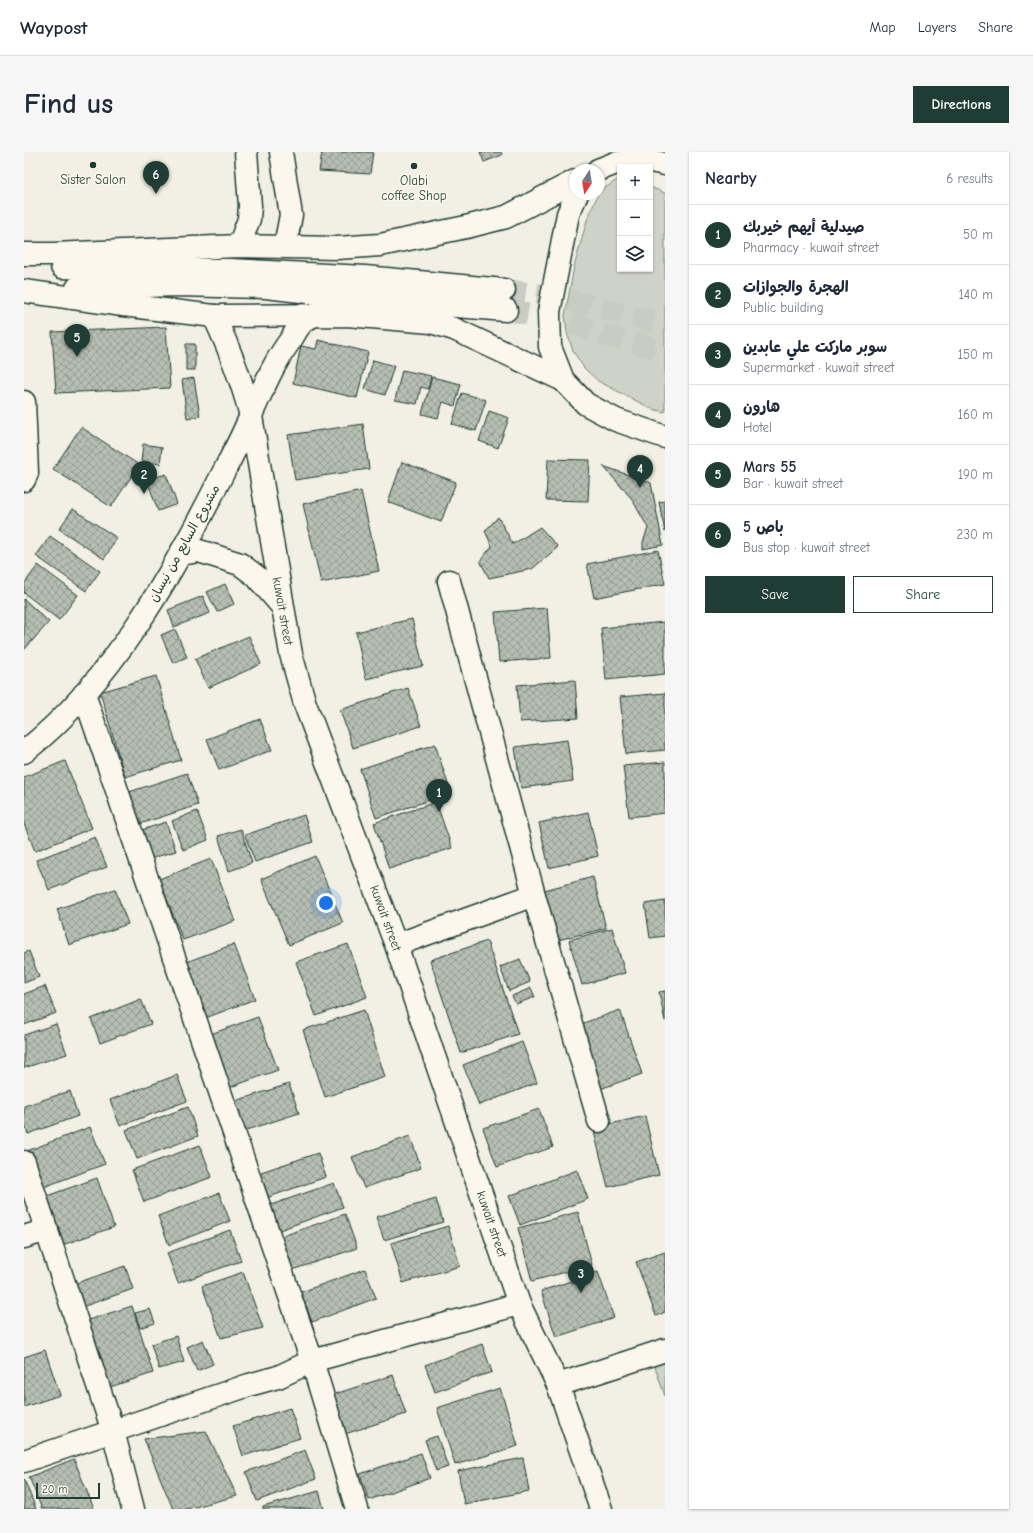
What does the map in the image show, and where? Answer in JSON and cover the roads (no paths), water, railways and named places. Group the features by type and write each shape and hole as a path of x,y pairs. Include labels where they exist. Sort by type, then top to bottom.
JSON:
{"street":[{"path":"239,246 249,219 250,206 246,152"},
{"path":"281,152 290,215 284,246"},
{"path":"605,165 623,152"},
{"path":"605,167 616,163 641,160 665,164"},
{"path":"24,254 239,246 337,248 380,244 466,227 506,217 569,184"},
{"path":"563,380 550,347 549,312 568,214 574,200"},
{"path":"24,265 150,270 230,270 365,277 505,300 370,299 266,287 178,285 24,291"},
{"path":"24,291 214,316 315,314 347,315 431,322 454,329 563,380 586,404 616,420 665,437"},
{"name":"مشروع السابع من نيسان","path":"24,752 50,730 84,694 108,665 134,629 181,554 251,416 272,366 302,323 315,314"},
{"name":"kuwait street","path":"214,316 229,347 251,416 282,606 291,654 305,704 396,945 519,1304 558,1385 601,1509"},
{"path":"24,402 25,476"},
{"path":"181,554 199,551 240,564 256,576 282,606"},
{"path":"449,581 534,895 599,1121"},
{"path":"84,694 312,1361 357,1509"},
{"path":"396,945 534,895"},
{"path":"24,1162 113,1431 133,1509"},
{"path":"24,1237 46,1230"},
{"path":"24,1461 248,1385 278,1377 312,1361 519,1304"},
{"path":"558,1385 665,1350"}],"tunnel":[{"path":"504,290 559,297 665,325"},
{"path":"506,310 561,319 610,337 665,351"}],"place":[{"name":"Sister Salon","path":"93,165"},
{"name":"Olabi coffee Shop","path":"414,166"},
{"name":"باص 5","path":"156,194"},
{"name":"Mars 55","path":"77,357"},
{"name":"هارون","path":"640,488"},
{"name":"الهجرة والجوازات","path":"144,494"},
{"name":"صيدلية أيهم خيربك","path":"439,812"},
{"name":"سوبر ماركت علي عابدين","path":"581,1293"}]}
